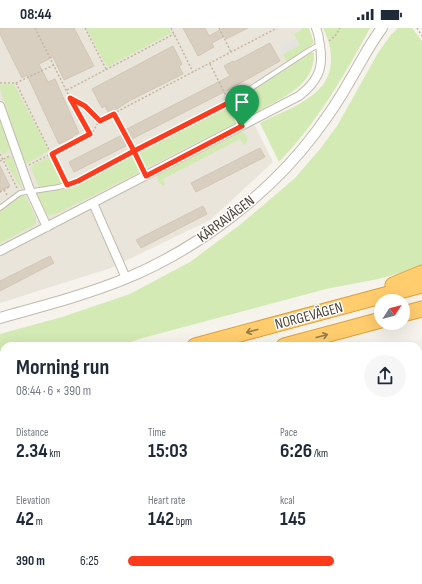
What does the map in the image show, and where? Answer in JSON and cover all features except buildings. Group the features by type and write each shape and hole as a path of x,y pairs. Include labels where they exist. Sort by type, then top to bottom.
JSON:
{"highway":[{"path":"303,317 371,294 422,273"},
{"name":"NORGEVÄGEN","path":"210,342 422,285"},
{"path":"410,312 422,309"},
{"name":"NORGEVÄGEN","path":"299,342 374,322"}],"street":[{"path":"0,251 299,96 309,88 316,78 321,66 320,44 316,28"},
{"name":"KÄRRAVÄGEN","path":"0,318 69,298 126,278 172,256 217,228 273,182 307,144 329,114 349,83 371,42 382,28"},
{"path":"0,106 31,192 47,227"},
{"path":"93,203 126,278"}],"lane":[{"path":"0,208 20,193 67,185 78,181 230,102 320,44"}],"path":[{"path":"35,28 90,134"},
{"path":"85,28 106,69"},
{"path":"171,28 193,72"},
{"path":"218,28 231,52"},
{"path":"269,28 271,32"},
{"path":"29,165 90,134 100,121 277,28"},
{"path":"320,44 332,39 340,28"},
{"path":"416,28 422,36"},
{"path":"66,90 174,34"},
{"path":"210,64 242,126"},
{"path":"0,83 16,83 54,65"},
{"path":"16,83 67,185"},
{"path":"70,98 85,106 100,121"},
{"path":"114,114 146,176"},
{"path":"0,161 13,153"},
{"path":"0,154 20,193"},
{"path":"0,192 9,187"}],"shaded area":[{"path":"0,28 307,28 312,39 310,67 249,114 273,162 210,220 111,268 0,303"},
{"path":"296,39 300,45 283,53 279,47"}],"green space":[{"path":"86,28 169,28 171,33 107,67"},
{"path":"301,28 309,28 314,43 287,63 283,54 299,45 294,34 301,30"},
{"path":"323,28 370,28 340,81 318,115 279,162 260,123 310,97 327,79 330,71 331,54 327,36"},
{"path":"398,28 412,28 422,41 422,267 378,279 326,289 131,342 0,342 0,334 62,317 130,294 190,262 241,224 295,178 320,149 337,126 378,53 390,36"},
{"path":"310,52 314,53 313,63 310,72 300,86 285,97 240,120 232,105 234,102"},
{"path":"13,84 15,86 49,151 28,163 24,160 0,89 0,85"},
{"path":"227,105 230,106 238,122 144,169 137,152"},
{"path":"0,121 10,148 10,150 2,155 0,150"},
{"path":"240,132 246,135 246,144 244,145 240,139 163,179 164,186 158,181 158,173"},
{"path":"133,154 142,171 56,214 49,215 42,208 39,202 38,193 63,189 84,181"},
{"path":"9,156 12,157 22,187 21,189 4,159"},
{"path":"50,156 53,159 64,184 41,189 39,188 31,168 33,165"},
{"path":"19,195 26,197 36,218 36,223 0,243 0,210"}],"route":[{"path":"242,126 146,176 134,151 78,181 67,185 52,154 90,134 70,98 85,106 100,121 114,114 134,151 230,102 242,126"}]}
